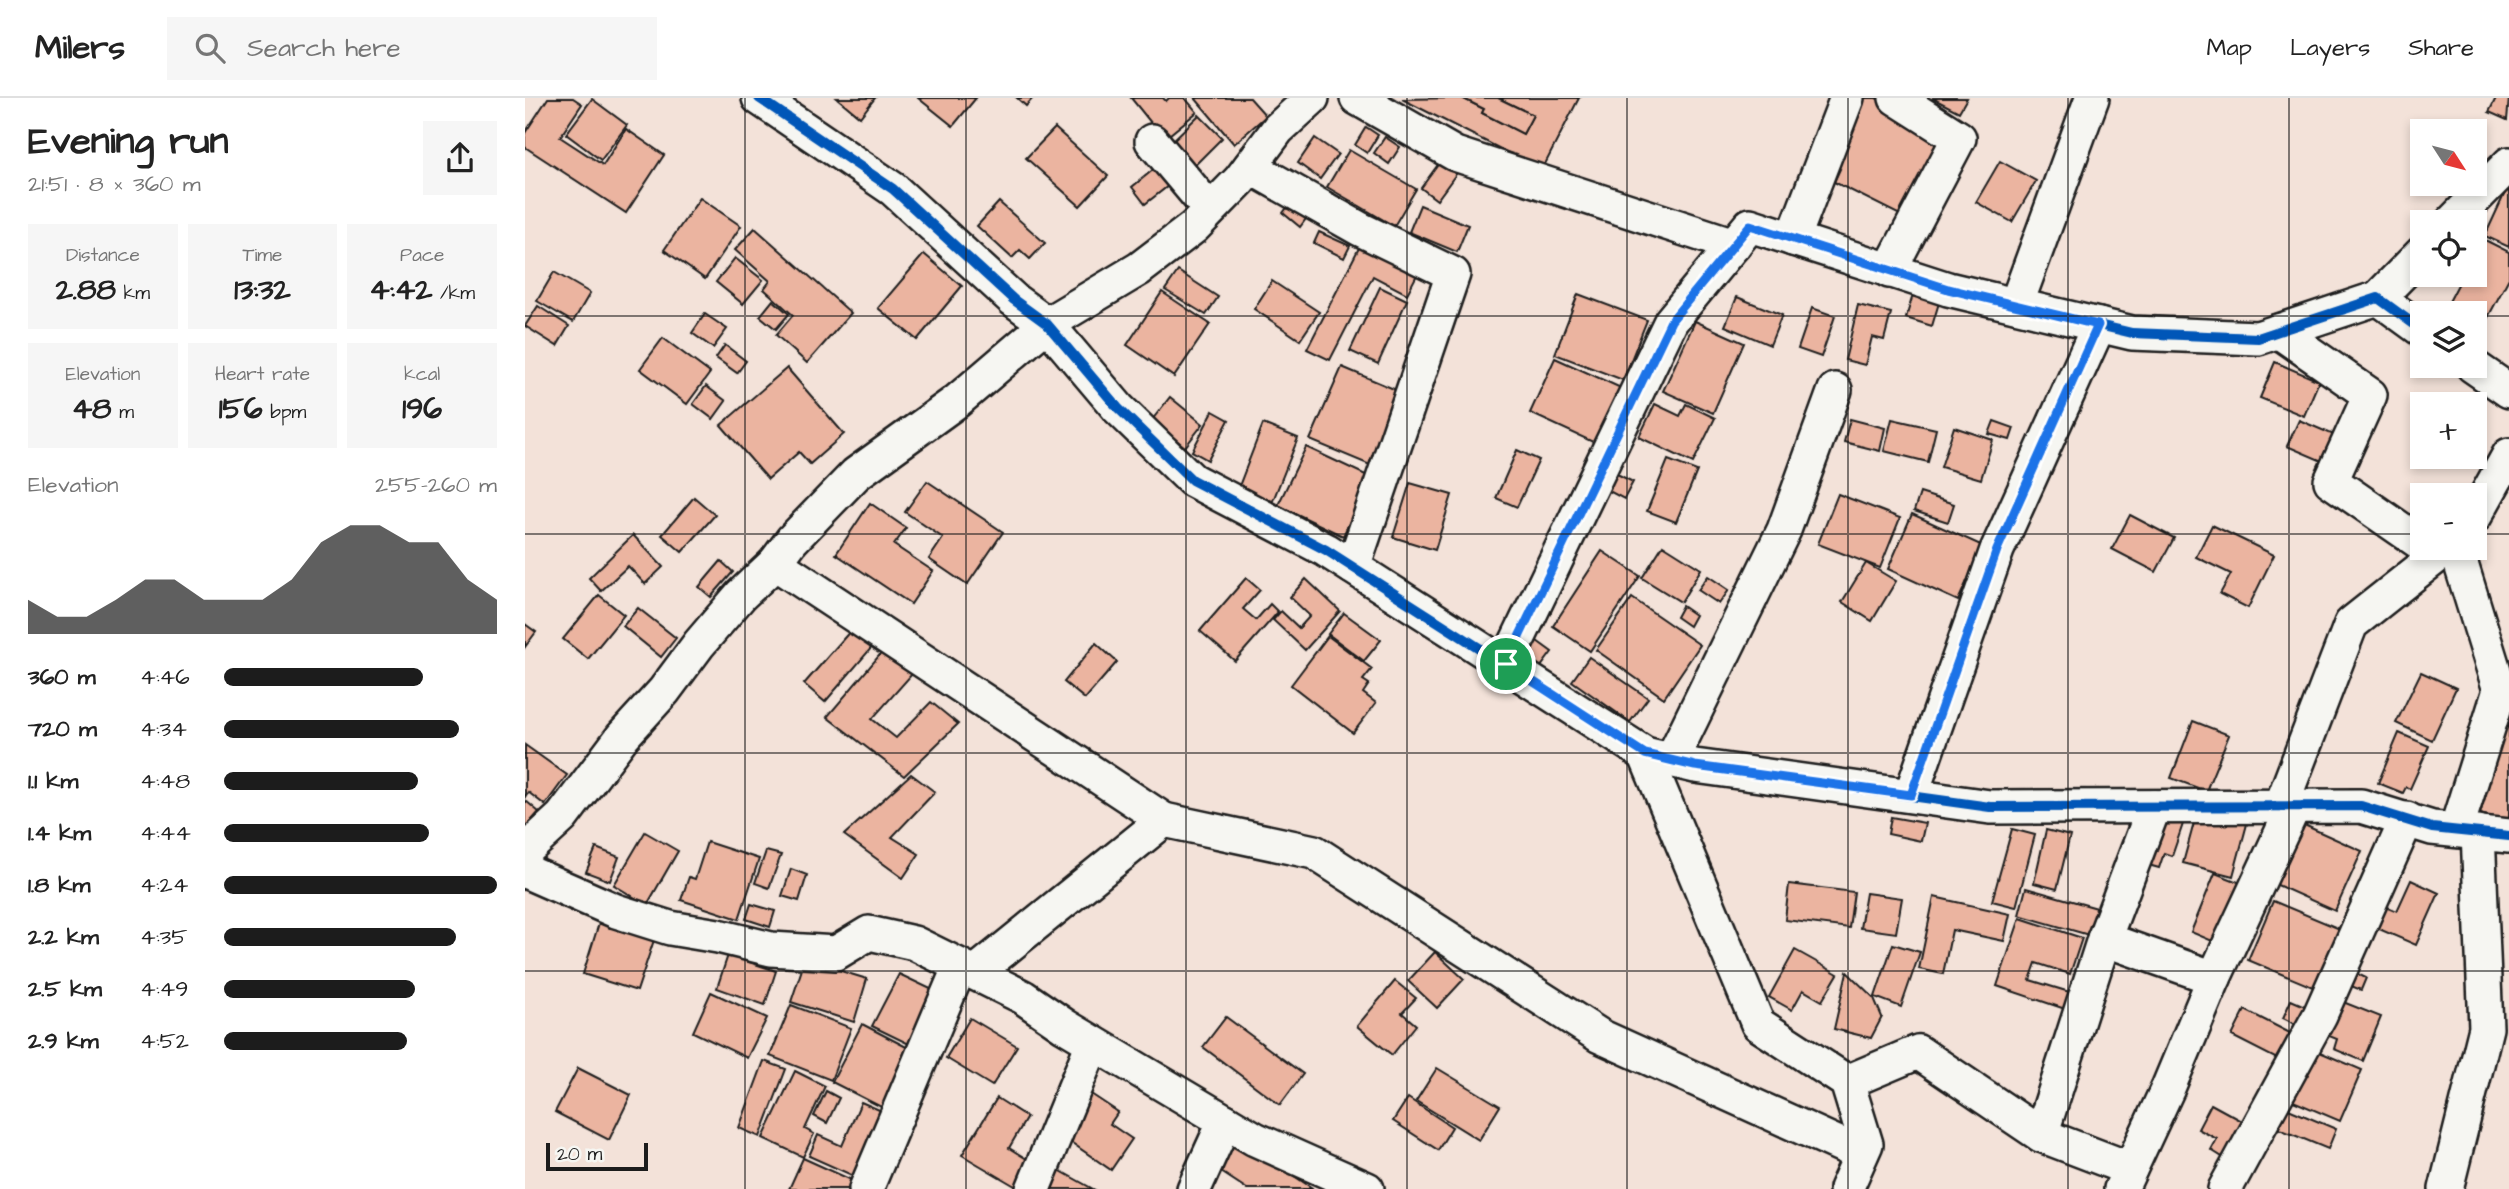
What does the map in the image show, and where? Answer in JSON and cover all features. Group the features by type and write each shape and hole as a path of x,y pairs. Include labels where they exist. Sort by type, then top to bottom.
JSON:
{"street":[{"path":"759,98 893,189 1014,300 1047,324 1118,408 1192,480 1326,550 1658,756 1695,766 1990,807 2361,806 2432,828 2481,833"},
{"path":"1357,98 1455,154 1734,245"},
{"path":"1793,239 1847,98"},
{"path":"1889,271 1959,138 1896,98"},
{"path":"2016,305 2092,98"},
{"path":"525,851 562,817 623,736 664,691 699,644 741,595 775,563 792,540 856,474 957,401 1047,324 1139,269 1194,227 1250,167 1278,129 1309,99"},
{"path":"1152,141 1210,211"},
{"path":"2464,210 2509,164"},
{"path":"1250,167 1360,229 1453,274 1353,566"},
{"path":"1506,664 1671,321 1750,225 1948,289 2131,333 2258,338 2378,298 2410,265"},
{"path":"2378,298 2410,321"},
{"path":"1911,795 1997,550 2098,325"},
{"path":"2278,331 2370,395 2331,481 2410,531"},
{"path":"2487,376 2509,391"},
{"path":"1835,390 1784,530 1658,756 1758,1024 1847,1082 1866,1144 1846,1189"},
{"path":"2487,494 2509,455"},
{"path":"1847,1082 1918,1052 2041,1135 2125,1179 2287,806 2351,624 2425,560"},
{"path":"2443,560 2504,692 2481,833 2486,1028 2446,1189"},
{"path":"775,563 1164,820 1314,852 1600,1036 1861,1154"},
{"path":"2041,1135 2103,939 2154,807"},
{"path":"2237,1185 2320,1015 2407,819"},
{"path":"866,1189 968,970 1164,820"},
{"path":"525,871 616,911 670,928 771,949 836,953 869,933 914,943 1023,997 1255,1139 1367,1189"},
{"path":"2103,939 2214,978"},
{"path":"1033,1189 1093,1042"},
{"path":"1194,1189 1225,1121"}],"building":[{"path":"548,98 573,98 582,104 560,137 603,165 626,129 664,155 626,213 525,147 525,133"},
{"path":"837,98 875,98 860,117"},
{"path":"918,98 976,98 953,126"},
{"path":"1017,98 1033,98 1026,106"},
{"path":"1131,98 1163,98 1166,101 1169,98 1185,98 1197,112 1164,139"},
{"path":"1195,98 1250,98 1266,116 1234,144"},
{"path":"1462,98 1484,109 1482,113 1523,134 1533,115 1498,98 1579,98 1542,170 1402,99"},
{"path":"1462,98 1498,98 1533,115 1523,134 1482,113 1484,109"},
{"path":"1863,98 1876,98 1947,134 1904,217 1834,182 1840,169 1830,164"},
{"path":"1932,98 1967,98 1959,112"},
{"path":"2496,98 2509,98 2507,120 2489,112"},
{"path":"592,99 627,125 601,160 566,134"},
{"path":"1199,115 1222,138 1190,170 1166,147"},
{"path":"1366,127 1378,135 1367,153 1355,145"},
{"path":"1055,128 1108,176 1080,206 1026,158"},
{"path":"1385,137 1400,147 1389,164 1374,153"},
{"path":"1315,138 1338,154 1320,179 1298,163"},
{"path":"1349,150 1416,189 1394,226 1327,187"},
{"path":"1448,151 1464,163 1437,200 1421,188"},
{"path":"2000,161 2036,181 2012,222 1976,202"},
{"path":"1159,165 1173,182 1145,204 1132,187"},
{"path":"2509,184 2509,247 2487,237"},
{"path":"700,198 741,226 705,279 664,250"},
{"path":"1294,198 1311,212 1300,227 1283,213"},
{"path":"999,202 1045,243 1030,259 1020,250 1012,258 977,226"},
{"path":"1420,205 1468,225 1457,252 1409,232"},
{"path":"755,228 851,313 807,363 776,335 793,315 764,289 770,281 735,250"},
{"path":"1319,232 1350,246 1344,258 1314,243"},
{"path":"2487,241 2509,252 2509,278 2487,319 2487,301 2449,301 2457,287 2487,287"},
{"path":"1362,242 1419,271 1407,294 1373,276 1330,360 1307,349"},
{"path":"924,254 962,286 917,340 878,308"},
{"path":"735,258 763,280 743,304 716,282"},
{"path":"1178,271 1218,297 1206,315 1165,290"},
{"path":"554,272 590,293 573,322 537,301"},
{"path":"1272,281 1319,312 1300,340 1254,309"},
{"path":"1380,287 1407,300 1378,364 1350,351"},
{"path":"1915,288 1941,296 1932,326 1906,318"},
{"path":"1162,292 1210,324 1174,377 1127,345"},
{"path":"1578,294 1647,320 1623,380 1555,354"},
{"path":"1737,297 1782,315 1770,345 1725,326"},
{"path":"773,300 789,314 776,329 760,316"},
{"path":"1858,305 1891,313 1884,340 1872,337 1865,365 1845,360"},
{"path":"538,306 569,326 557,346 525,326"},
{"path":"1812,308 1835,316 1821,357 1798,349"},
{"path":"705,314 727,329 713,348 692,333"},
{"path":"1695,321 1744,343 1713,413 1663,391"},
{"path":"663,338 710,373 687,404 640,369"},
{"path":"725,345 746,361 737,373 716,358"},
{"path":"1555,358 1621,388 1595,443 1530,413"},
{"path":"2275,362 2319,381 2304,416 2260,398"},
{"path":"1342,367 1401,392 1370,465 1310,440"},
{"path":"787,368 844,434 810,464 799,452 768,479 721,425"},
{"path":"706,386 726,401 713,419 693,404"},
{"path":"1170,397 1203,424 1185,447 1152,420"},
{"path":"1655,404 1680,416 1686,404 1715,418 1693,463 1639,437"},
{"path":"1213,411 1229,420 1208,460 1192,451"},
{"path":"1850,419 1885,428 1880,451 1844,442"},
{"path":"1892,419 1936,429 1928,462 1884,451"},
{"path":"2299,420 2334,435 2322,461 2287,446"},
{"path":"1994,421 2014,428 2010,440 1989,434"},
{"path":"1263,424 1298,438 1270,508 1236,494"},
{"path":"1954,427 1993,440 1981,479 1941,467"},
{"path":"1306,447 1370,477 1343,536 1278,505"},
{"path":"1517,450 1539,460 1517,507 1496,498"},
{"path":"1668,460 1697,471 1676,522 1647,511"},
{"path":"1615,473 1633,482 1624,499 1607,490"},
{"path":"927,481 1003,532 967,585 929,559 943,538 905,512"},
{"path":"1410,483 1452,495 1435,550 1393,537"},
{"path":"1920,493 1954,504 1948,522 1914,511"},
{"path":"1838,494 1900,518 1880,568 1818,544"},
{"path":"694,497 715,515 682,552 662,535"},
{"path":"870,503 906,528 894,545 933,571 911,604 836,554"},
{"path":"1912,514 1983,546 1958,601 1888,569"},
{"path":"2130,515 2174,538 2156,572 2112,549"},
{"path":"2212,525 2274,555 2248,608 2220,594 2231,574 2196,557"},
{"path":"633,535 663,567 645,584 628,566 601,591 589,578"},
{"path":"1663,545 1701,569 1681,602 1642,578"},
{"path":"1602,551 1640,576 1590,651 1553,626"},
{"path":"721,561 733,572 711,597 699,587"},
{"path":"1866,563 1896,581 1872,621 1842,602"},
{"path":"1708,576 1729,590 1719,604 1698,590"},
{"path":"1246,578 1260,590 1243,609 1256,620 1270,604 1278,612 1235,661 1200,631"},
{"path":"1306,579 1340,611 1305,650 1273,620 1281,611 1299,628 1310,616 1290,597"},
{"path":"599,595 624,615 588,659 563,639"},
{"path":"1632,598 1700,645 1664,698 1596,650"},
{"path":"1682,606 1695,615 1689,626 1676,617"},
{"path":"638,608 676,638 661,657 623,626"},
{"path":"1344,613 1381,640 1364,661 1328,634"},
{"path":"525,624 536,632 525,647"},
{"path":"852,629 873,646 825,702 804,684"},
{"path":"1328,636 1372,669 1363,680 1369,684 1363,693 1376,703 1353,733 1291,685"},
{"path":"1537,641 1552,652 1540,668 1525,657"},
{"path":"1096,643 1117,662 1085,699 1064,682"},
{"path":"883,651 913,673 872,719 896,738 931,702 958,724 904,776 827,717"},
{"path":"1589,657 1648,698 1630,722 1572,681"},
{"path":"2421,672 2456,688 2432,740 2396,723"},
{"path":"2509,718 2509,822 2480,814"},
{"path":"2193,721 2229,735 2206,791 2171,778"},
{"path":"2399,733 2429,746 2410,789 2406,787 2403,793 2378,783"},
{"path":"525,745 567,775 545,805 528,792 525,797"},
{"path":"911,774 935,792 892,837 919,854 903,878 844,835"},
{"path":"526,801 539,812 525,828 525,803"},
{"path":"2197,812 2247,824 2233,876 2183,863"},
{"path":"1891,817 1925,823 1921,841 1888,834"},
{"path":"2161,817 2183,824 2172,856 2164,853 2159,868 2145,864"},
{"path":"2302,824 2362,851 2335,911 2275,884"},
{"path":"2012,829 2035,835 2016,907 1992,901"},
{"path":"2046,830 2070,836 2057,889 2034,883"},
{"path":"645,832 678,851 647,905 614,885"},
{"path":"707,842 759,859 739,919 681,900 689,877 695,879"},
{"path":"596,848 619,857 610,881 586,872"},
{"path":"766,851 781,855 769,888 755,883"},
{"path":"791,869 807,875 799,901 782,896"},
{"path":"2215,873 2241,883 2217,943 2191,932"},
{"path":"2411,880 2439,893 2416,945 2365,923 2374,901 2397,911"},
{"path":"1789,884 1854,892 1849,928 1785,920"},
{"path":"2026,888 2104,910 2096,937 2019,915"},
{"path":"1866,893 1902,898 1896,933 1860,928"},
{"path":"1934,897 2010,914 2004,941 1952,930 1943,974 1919,969"},
{"path":"2273,901 2340,929 2315,988 2248,960"},
{"path":"751,904 775,911 770,927 746,919"},
{"path":"2020,918 2082,938 2070,974 2036,963 2030,980 2076,994 2071,1011 1997,986"},
{"path":"599,923 654,940 637,991 583,974"},
{"path":"1893,944 1920,952 1901,1007 1875,997"},
{"path":"1795,950 1838,974 1822,1001 1803,990 1792,1010 1769,997"},
{"path":"1435,952 1464,979 1437,1008 1408,981"},
{"path":"728,955 776,971 765,1005 717,988"},
{"path":"805,960 867,979 854,1022 791,1002"},
{"path":"2347,969 2366,978 2361,990 2341,982"},
{"path":"1847,972 1874,998 1882,1017 1871,1038 1834,1029"},
{"path":"899,974 937,992 911,1045 872,1026"},
{"path":"1395,981 1416,998 1402,1013 1416,1025 1392,1055 1357,1026"},
{"path":"711,992 767,1018 747,1058 693,1032"},
{"path":"2333,998 2381,1017 2363,1061 2334,1049 2337,1039 2319,1032"},
{"path":"2291,1000 2305,1006 2297,1025 2283,1018"},
{"path":"791,1005 851,1028 831,1080 770,1056"},
{"path":"2245,1010 2290,1033 2277,1059 2232,1036"},
{"path":"1226,1017 1303,1074 1280,1105 1203,1047"},
{"path":"970,1018 1017,1046 992,1086 946,1058"},
{"path":"862,1024 918,1053 889,1111 832,1082"},
{"path":"2315,1050 2362,1070 2340,1121 2293,1101"},
{"path":"764,1061 786,1069 760,1137 739,1128"},
{"path":"578,1068 631,1095 609,1140 555,1112"},
{"path":"1437,1068 1500,1106 1479,1140 1416,1101"},
{"path":"795,1071 825,1086 805,1129 814,1134 803,1157 763,1138"},
{"path":"826,1091 839,1098 827,1123 814,1116"},
{"path":"1091,1094 1118,1112 1110,1124 1132,1139 1111,1170 1062,1136"},
{"path":"997,1098 1027,1117 1009,1148 1035,1164 1020,1189 962,1155"},
{"path":"1408,1098 1452,1127 1438,1150 1393,1121"},
{"path":"861,1102 884,1112 856,1177 809,1156 818,1135 842,1146"},
{"path":"2211,1104 2244,1122 2224,1158 2211,1150 2217,1139 2198,1129"},
{"path":"2286,1108 2336,1129 2328,1149 2277,1128"},
{"path":"1233,1135 1312,1188 1247,1189 1212,1166"},
{"path":"803,1158 856,1182 853,1189 789,1189"},
{"path":"1057,1169 1093,1189 1046,1189"}],"cycle path":[{"path":"759,98 893,189 1014,300 1047,324 1118,408 1192,480 1326,550 1645,754 1695,766 1990,807 2361,806 2432,828 2509,836"},
{"path":"1506,664 1671,321 1750,225 1948,289 2132,333 2258,338 2378,298 2410,321"}],"route":[{"path":"1750,225 1948,289 2098,325 1997,550 1911,795 1695,766 1645,754 1506,664 1671,321 1750,225"}]}
